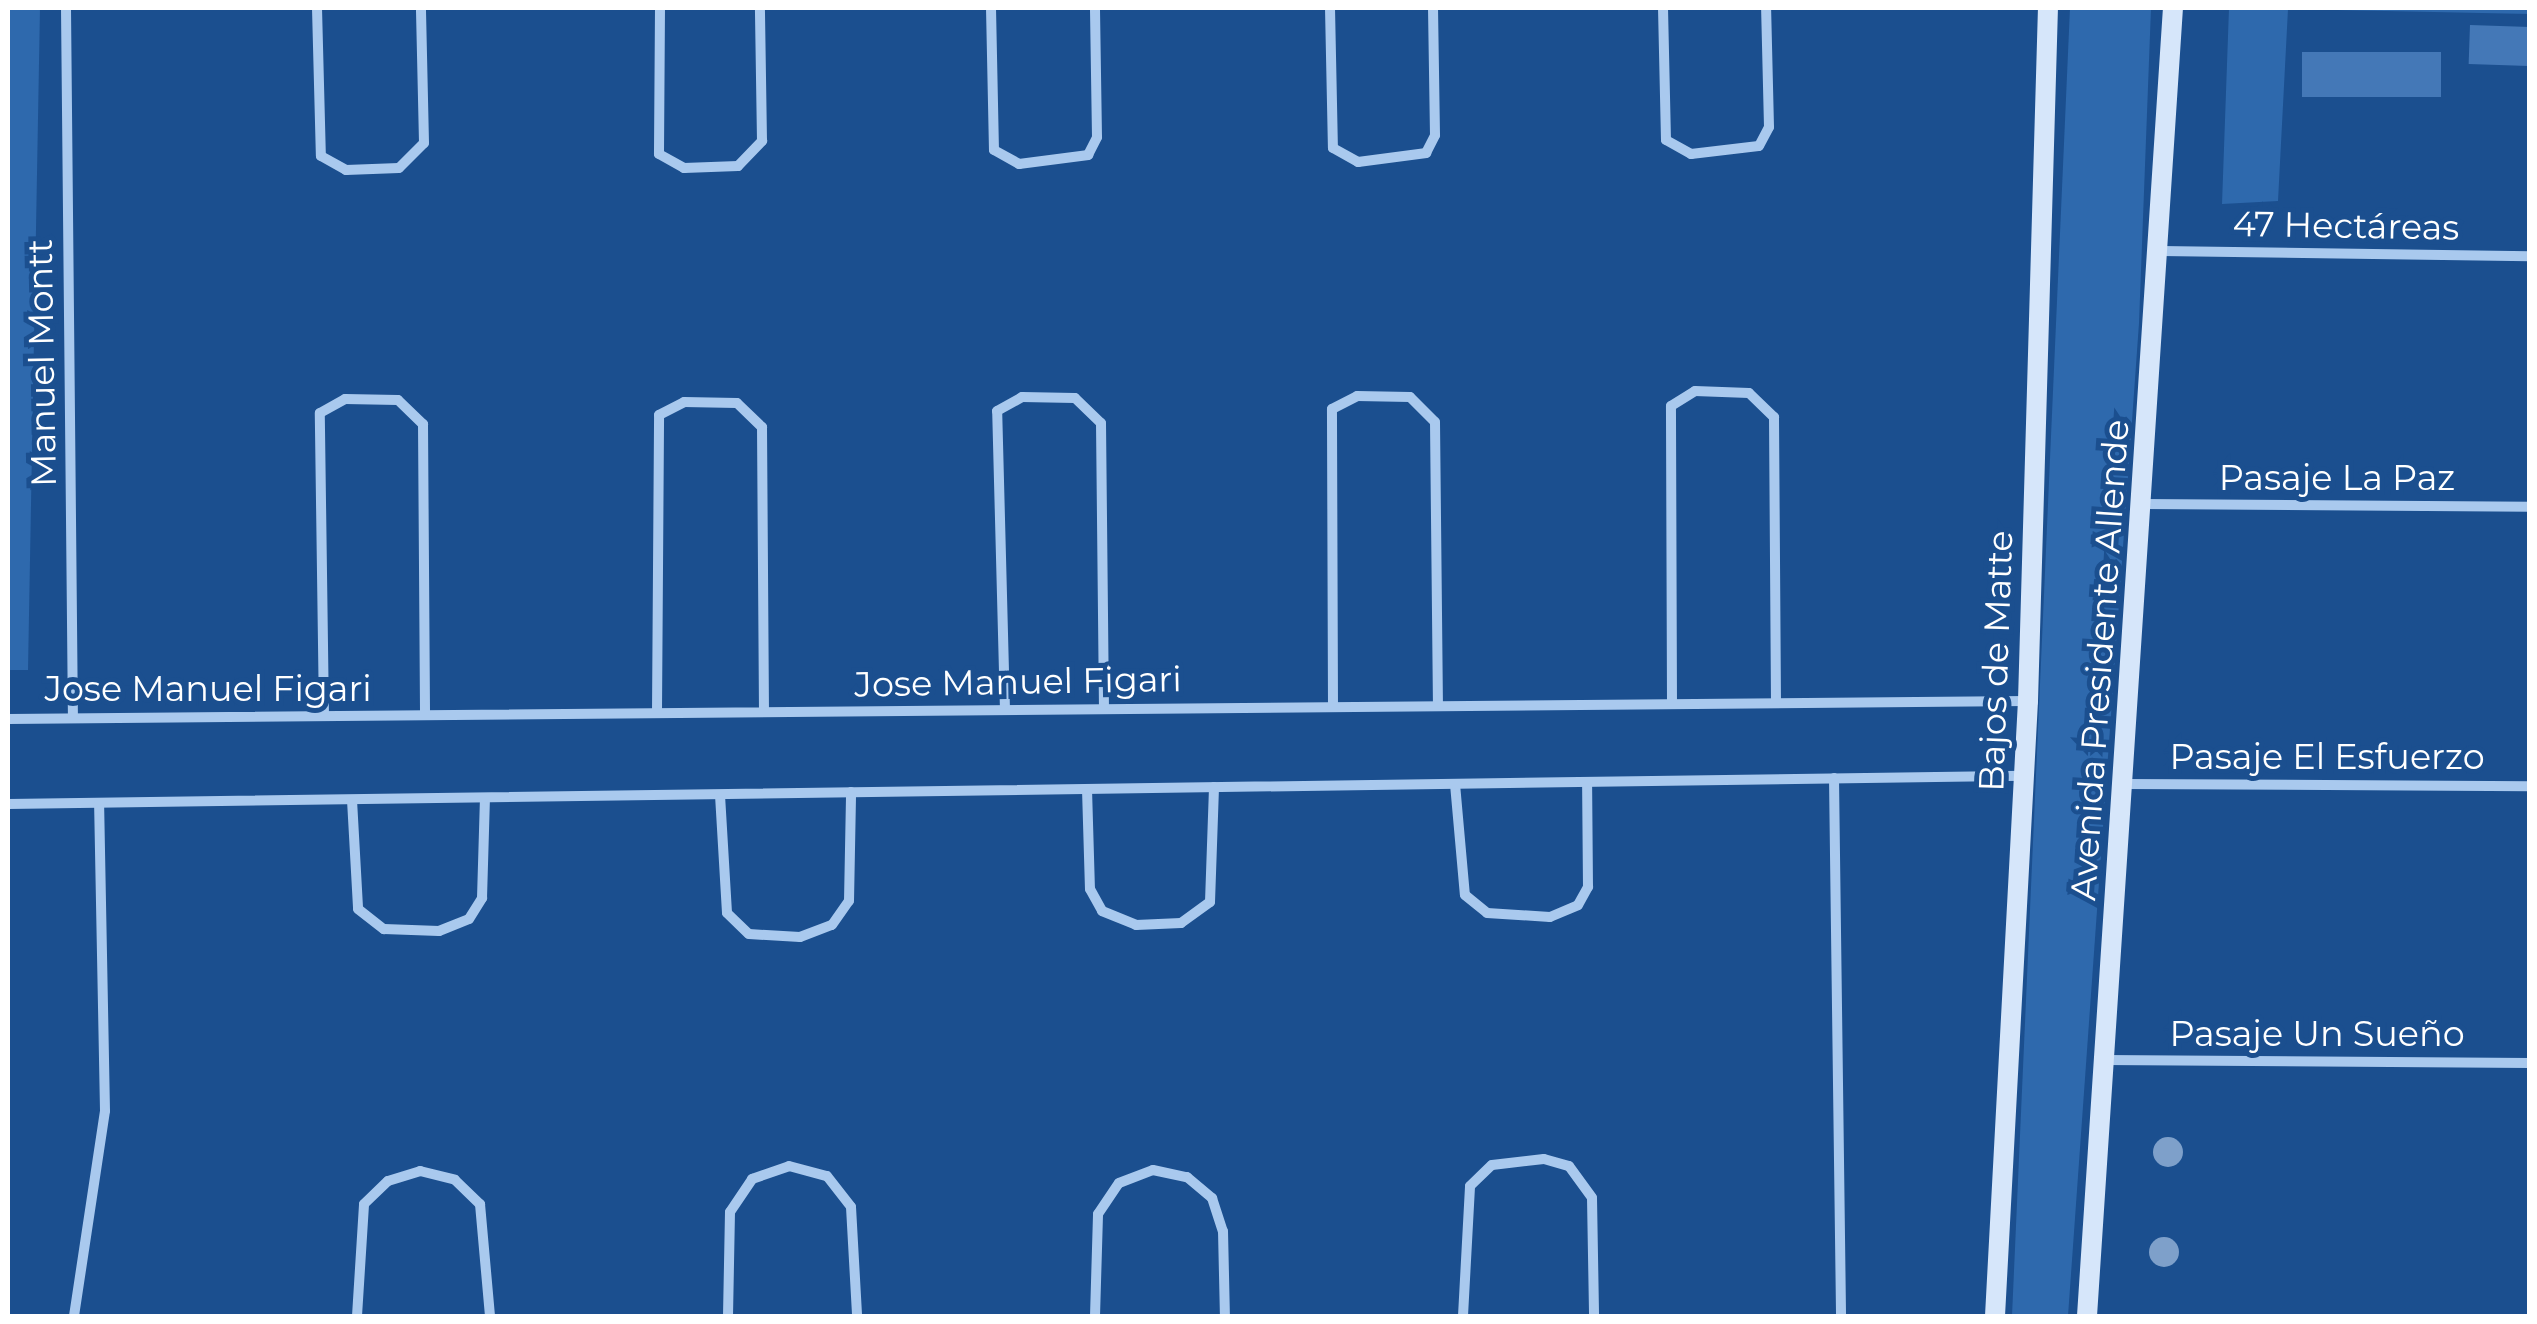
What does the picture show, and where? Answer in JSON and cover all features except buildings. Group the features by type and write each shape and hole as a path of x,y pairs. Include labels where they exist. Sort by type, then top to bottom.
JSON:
{"main road":[{"name":"Bajos de Matte","path":"1994,1316 2028,701 2048,8"},
{"name":"Avenida Presidente Allende","path":"2087,1316 2161,252 2172,8"}],"street":[{"name":"Manuel Montt","path":"66,8 74,718"},
{"path":"317,8 322,156 346,170 400,168 424,142 421,8"},
{"path":"660,8 659,154 684,168 738,166 758,150 760,8"},
{"path":"991,8 994,150 1019,164 1073,162 1093,146 1095,8"},
{"path":"1330,8 1333,148 1358,162 1426,153 1435,135 1433,8"},
{"path":"1663,8 1666,140 1691,154 1760,146 1768,127 1766,8"},
{"name":"47 Hectáreas","path":"2161,252 2530,256"},
{"path":"1672,704 1671,406 1696,392 1749,393 1774,418 1776,702"},
{"path":"1332,706 1332,409 1357,396 1410,397 1436,422 1438,706"},
{"path":"1005,710 997,411 1022,397 1075,398 1101,422 1104,709"},
{"path":"324,716 320,412 344,399 398,400 423,424 425,715"},
{"path":"657,712 659,415 684,402 737,403 762,427 764,712"},
{"name":"Pasaje La Paz","path":"2144,504 2530,507"},
{"name":"Jose Manuel Figari","path":"8,719 2028,701"},
{"path":"8,804 2024,776"},
{"path":"1834,778 1841,1316"},
{"path":"1455,784 1465,895 1503,917 1550,917 1578,906 1588,887 1586,782"},
{"name":"Pasaje El Esfuerzo","path":"2124,784 2530,786"},
{"path":"1087,789 1090,889 1102,911 1136,924 1181,923 1210,902 1214,788"},
{"path":"720,794 726,913 749,934 800,937 832,925 848,901 851,792"},
{"path":"352,800 358,909 384,930 439,931 470,919 482,898 485,798"},
{"path":"74,1316 105,1111 100,803"},
{"name":"Pasaje Un Sueño","path":"2104,1060 2530,1063"},
{"path":"1463,1316 1470,1186 1492,1165 1544,1159 1570,1166 1592,1198 1594,1316"},
{"path":"728,1316 730,1212 752,1180 789,1166 827,1176 851,1207 857,1316"},
{"path":"1095,1316 1098,1214 1119,1183 1153,1170 1187,1177 1212,1198 1223,1231 1225,1316"},
{"path":"357,1316 364,1204 388,1180 420,1172 455,1180 480,1204 490,1316"}],"shaded area":[{"path":"8,8 40,8 28,670 8,670"},
{"path":"2070,8 2151,8 2139,323 2068,1316 2012,1316"},
{"path":"2229,8 2529,8 2530,14 2288,9 2278,201 2222,204"}]}
